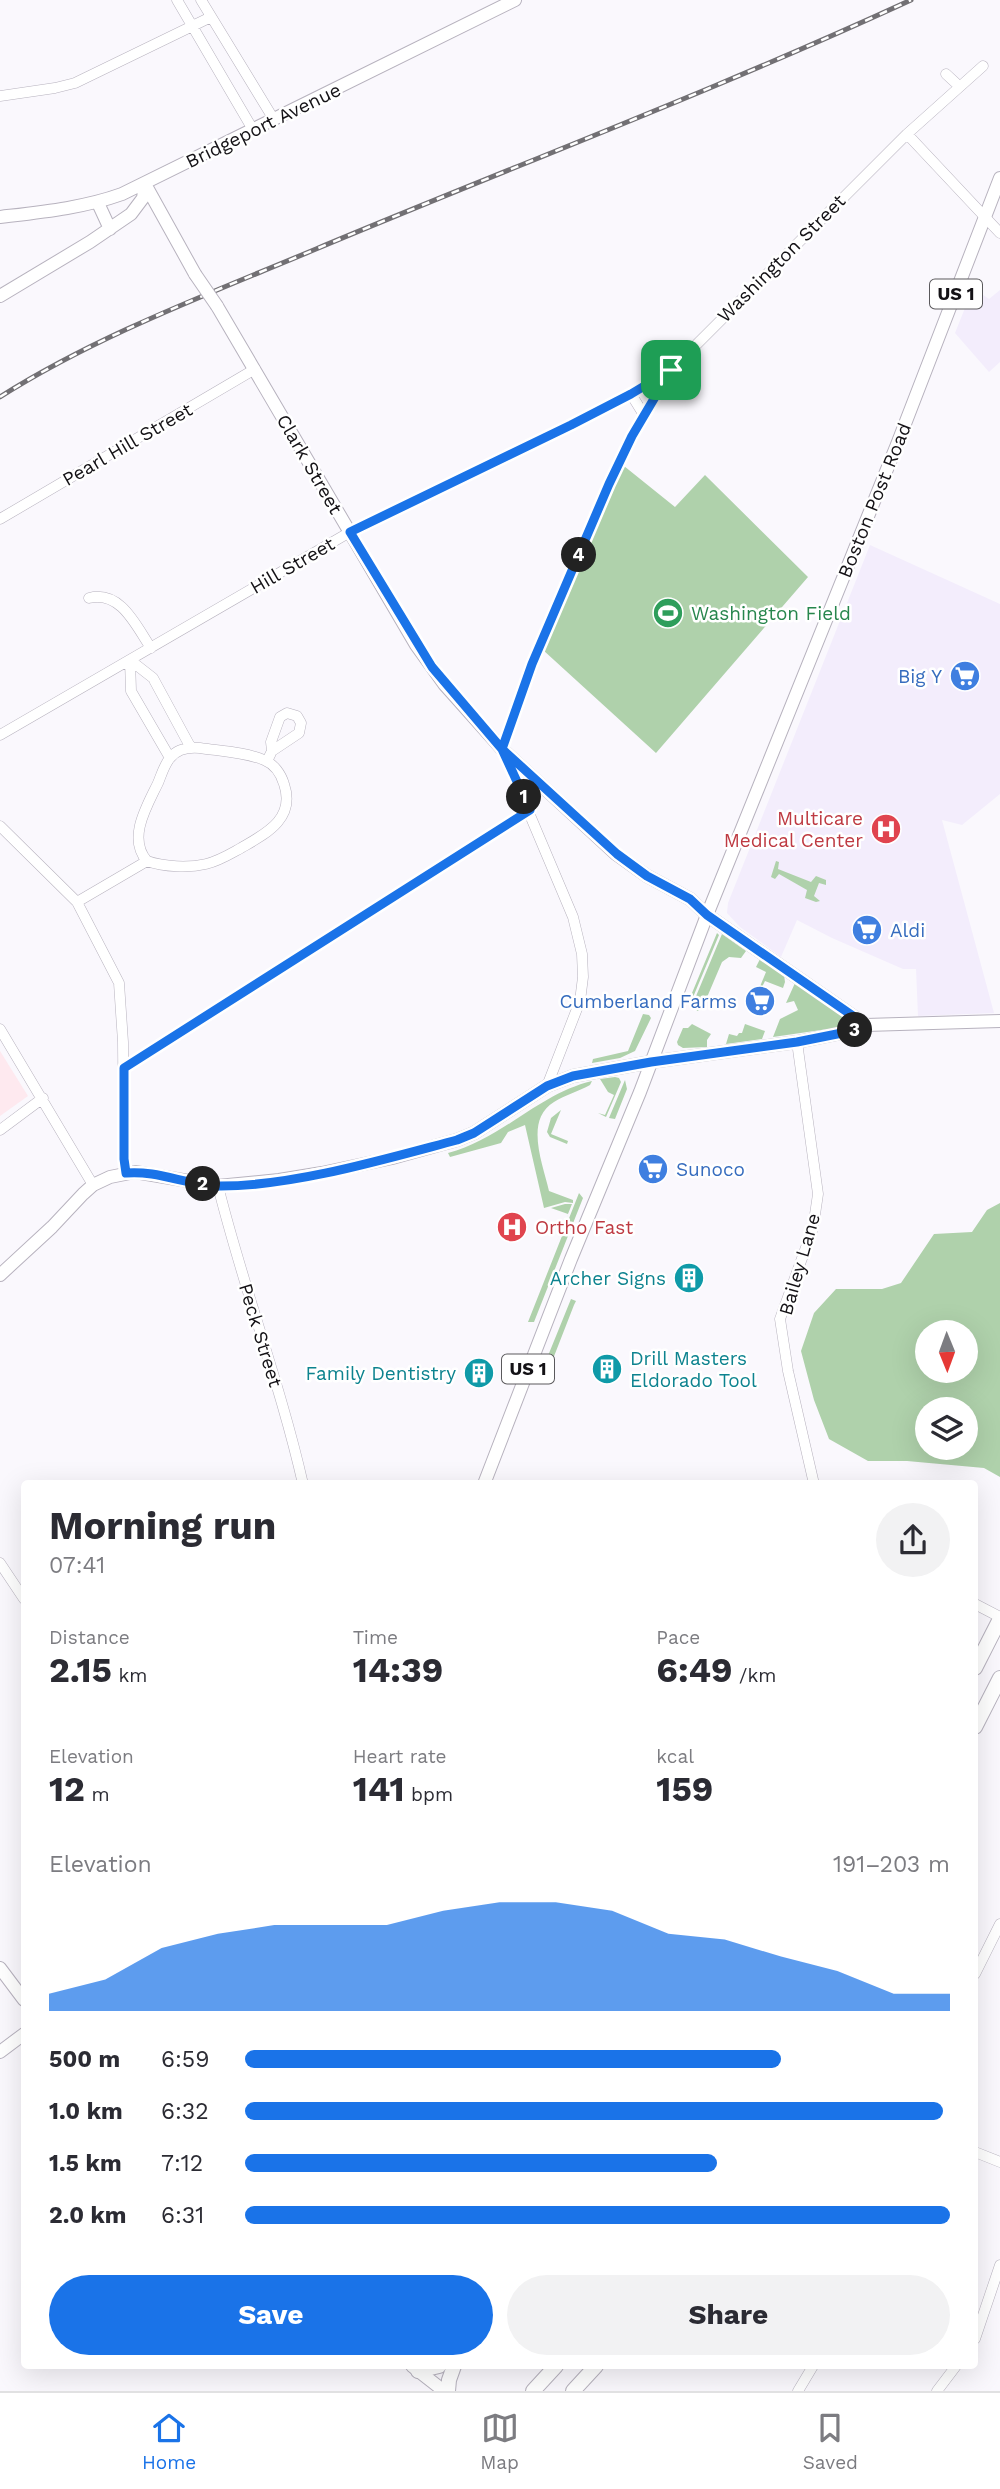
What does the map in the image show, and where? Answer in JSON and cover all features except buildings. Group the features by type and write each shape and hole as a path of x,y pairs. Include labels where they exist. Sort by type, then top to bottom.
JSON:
{"highway":[{"path":"978,1662 998,1621"},
{"path":"978,1721 1000,1678"},
{"path":"446,2391 453,2369"},
{"path":"533,2391 553,2369"},
{"path":"575,2391 593,2369"}],"main road":[{"name":"Bridgeport Avenue","path":"0,217 98,203 145,184 252,128 515,0"},
{"name":"Boston Post Road","path":"486,1480 707,915 894,453 1000,178"},
{"path":"0,296 110,229 135,209 143,198 145,184"},
{"name":"Clark Street","path":"145,184 195,274 255,369 432,667 502,749"},
{"path":"98,203 110,229"},
{"path":"502,749 617,854 647,876 690,899 707,915 866,1025"},
{"path":"0,1275 93,1185 126,1173 143,1173 218,1186 322,1173 457,1140 474,1133 547,1086 586,1072 797,1042 852,1031 866,1025 1000,1021"},
{"path":"0,1968 6,1981 21,1997"},
{"path":"0,2052 21,2036"},
{"path":"416,2369 446,2391"}],"street":[{"path":"177,0 252,128"},
{"path":"201,0 273,118"},
{"path":"0,96 75,83 211,17"},
{"name":"Washington Street","path":"502,749 548,625 609,484 644,415 671,370 907,134 983,66"},
{"path":"946,74 960,86"},
{"path":"907,134 1000,233"},
{"name":"Pearl Hill Street","path":"0,519 255,369"},
{"name":"Hill Street","path":"0,735 350,532 631,394 671,370"},
{"path":"631,394 644,415"},
{"path":"89,598 106,597 121,605 151,648"},
{"path":"130,660 153,678 191,748"},
{"path":"130,660 131,691 170,758"},
{"path":"77,902 147,861 159,864 203,865 221,859 274,828 284,815 286,792 281,776 267,761 191,748 179,751 170,758 141,822 139,845 147,861"},
{"name":"Clark Street","path":"502,749 573,917 583,966 580,1001 547,1086"},
{"path":"267,761 272,751"},
{"path":"124,1068 527,805 542,785"},
{"path":"0,826 77,902 119,983 126,1173"},
{"path":"0,1029 93,1185"},
{"name":"Bailey Lane","path":"797,1042 818,1194 813,1228 780,1319 788,1371 813,1480"},
{"path":"0,1130 43,1098"},
{"name":"Peck Street","path":"218,1186 302,1480"},
{"path":"0,1563 21,1594"},
{"path":"978,1606 998,1621"},
{"path":"978,1968 1000,1924"},
{"path":"978,2153 1000,2162"},
{"path":"978,2330 1000,2265"},
{"path":"798,2391 811,2369"},
{"path":"937,2391 954,2369"}],"shaded area":[{"path":"973,288 989,299 1000,290 1000,362 989,372 955,333"},
{"path":"870,545 1000,604 1000,794 962,825 942,820 994,1013 918,1016 916,969 903,969 797,920 781,957 740,927 727,913 728,903"},
{"path":"0,1051 28,1096 0,1116"}],"green space":[{"name":"Washington Field","path":"624,466 675,507 705,475 808,577 656,753 543,650"},
{"path":"776,861 779,862 778,869 811,882 816,876 826,880 826,885 819,883 814,896 820,901 805,898 807,890 779,874 775,879 771,877"},
{"path":"717,933 719,935 691,1002 692,993"},
{"path":"722,934 746,951 741,958 729,957 722,962 702,1009 697,1011 694,1001"},
{"path":"760,959 784,975 783,988 765,981 760,991 766,972 756,967"},
{"path":"795,983 851,1021 850,1025 774,1040 828,1029 773,1037 780,1019 798,1010 794,1001 786,1003"},
{"path":"643,1014 651,1018 635,1051 620,1058 592,1063 593,1059 628,1051"},
{"path":"692,1024 711,1034 707,1047 683,1048 678,1045 683,1028"},
{"path":"745,1024 765,1031 762,1039 726,1044 729,1034 737,1036 742,1033"},
{"path":"615,1077 621,1082 606,1117 598,1113 605,1115 614,1095 608,1092 600,1079"},
{"path":"625,1080 627,1089 615,1119 609,1118"},
{"path":"592,1081 590,1085 554,1102 545,1110 538,1131 540,1156 549,1191 573,1200 573,1203 565,1202 544,1208 525,1125 508,1132 501,1143 450,1157 448,1153 486,1138 554,1096"},
{"path":"561,1110 551,1134 568,1141 567,1144 550,1137 547,1132 551,1118"},
{"path":"579,1193 583,1198 534,1322 528,1322"},
{"path":"1000,1203 1000,1477 984,1468 907,1461 868,1461 829,1439 814,1400 801,1351 814,1313 836,1289 882,1289 901,1283 934,1234 972,1232 987,1210"},
{"path":"572,1204 568,1214 551,1208"},
{"path":"571,1299 576,1301 544,1382 541,1382 539,1378"}],"railway":[{"path":"0,397 76,354 195,299 689,96 911,0"}],"place":[{"name":"Washington Field","path":"668,613"},
{"name":"Big Y","path":"965,676"},
{"name":"Multicare Medical Center","path":"886,829"},
{"name":"Aldi","path":"867,930"},
{"name":"Cumberland Farms","path":"760,1001"},
{"name":"Sunoco","path":"653,1169"},
{"name":"Ortho Fast","path":"512,1227"},
{"name":"Archer Signs","path":"689,1278"},
{"name":"Drill Masters Eldorado Tool","path":"607,1369"},
{"name":"Family Dentistry","path":"479,1373"}],"route":[{"path":"671,370 571,425 350,532 416,645 444,684 502,749 530,810 124,1068 126,1173 143,1173 218,1186 322,1173 457,1140 474,1133 547,1086 586,1072 797,1042 852,1031 866,1025 707,915 690,899 630,864 502,749 532,664 609,484 632,436 671,370"}]}
